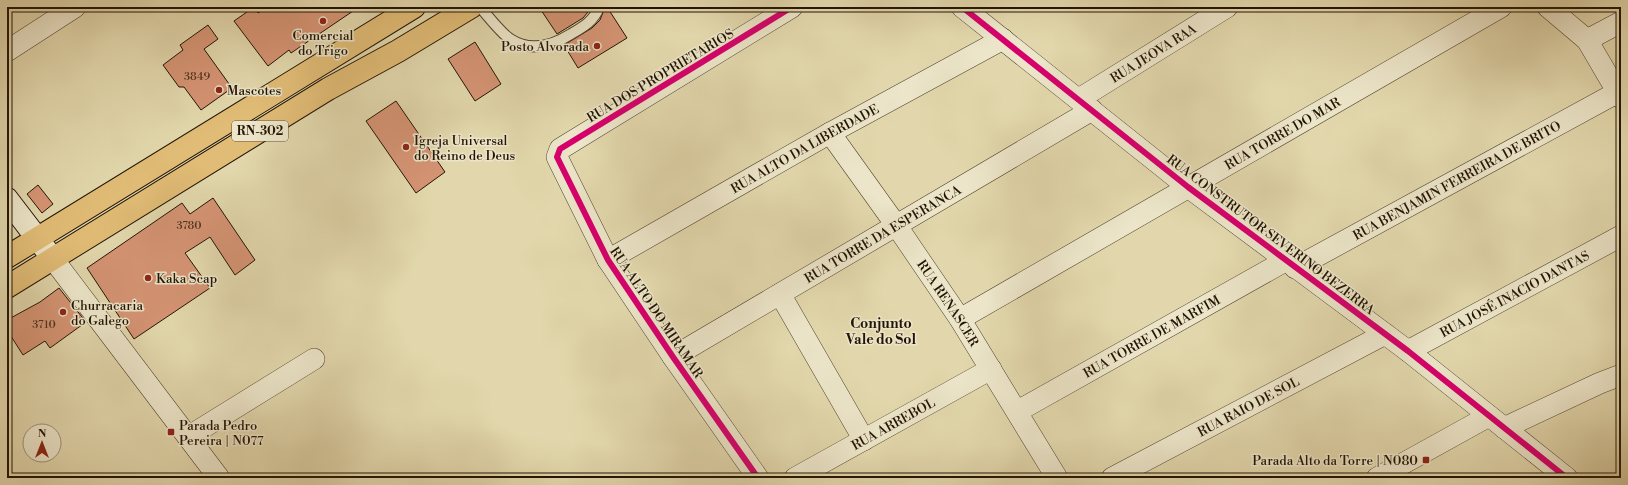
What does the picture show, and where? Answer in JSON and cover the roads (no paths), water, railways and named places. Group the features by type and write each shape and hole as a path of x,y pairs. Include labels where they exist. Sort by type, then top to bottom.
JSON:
{"main road":[{"name":"RN-302","path":"7,257 414,7"},
{"path":"398,51 391,40 392,32 428,7"},
{"name":"RN-302","path":"7,287 53,260 328,88 398,51 471,7"},
{"path":"7,198 53,260"}],"street":[{"path":"7,51 75,7"},
{"name":"RUA DOS PROPRIETARIOS","path":"560,149 792,7"},
{"name":"RUA CONSTRUTOR SEVERINO BEZERRA","path":"962,7 1188,187 1290,265 1408,351 1567,478"},
{"name":"RUA JEOVA RAA","path":"1085,105 1227,7"},
{"name":"RUA TORRE DO MAR","path":"960,319 1501,7"},
{"path":"1548,7 1587,40 1619,95"},
{"path":"1587,40 1621,22"},
{"name":"RUA ALTO DA LIBERDADE","path":"608,260 830,133 1003,40"},
{"name":"RUA BENJAMIN FERREIRA DE BRITO","path":"1290,265 1619,95"},
{"name":"RUA TORRE DA ESPERANCA","path":"673,357 896,225 1085,105"},
{"name":"RUA RENASCER","path":"830,133 896,225 960,319 1018,411 1057,478"},
{"name":"RUA ALTO DO MIRAMAR","path":"560,149 557,157 558,161 608,260 673,357 758,478"},
{"name":"RUA JOSÉ INACIO DANTAS","path":"1408,351 1621,236"},
{"path":"53,260 219,478"},
{"name":"RUA TORRE DE MARFIM","path":"1018,411 1290,265"},
{"path":"780,294 864,440"},
{"name":"RUA RAIO DE SOL","path":"1112,478 1385,334"},
{"path":"188,437 314,359"},
{"name":"RUA ARREBOL","path":"796,478 991,369"},
{"path":"1377,478 1496,422 1621,375"}],"lane":[{"path":"480,7 509,38 523,45 540,46 557,42 588,24 597,13 599,7"}],"place":[{"name":"Comercial do Trigo","path":"323,21"},
{"name":"Posto Alvorada","path":"597,46"},
{"name":"Mascotes","path":"219,90"},
{"name":"Igreja Universal do Reino de Deus","path":"406,147"},
{"name":"Kaka Scap","path":"148,278"},
{"name":"Churracaria do Galego","path":"63,312"},
{"name":"Parada Pedro Pereira | N077","path":"171,432"},
{"name":"Parada Alto da Torre | N080","path":"1426,460"}],"district":[{"name":"Conjunto Vale do Sol","path":"881,332"}]}
